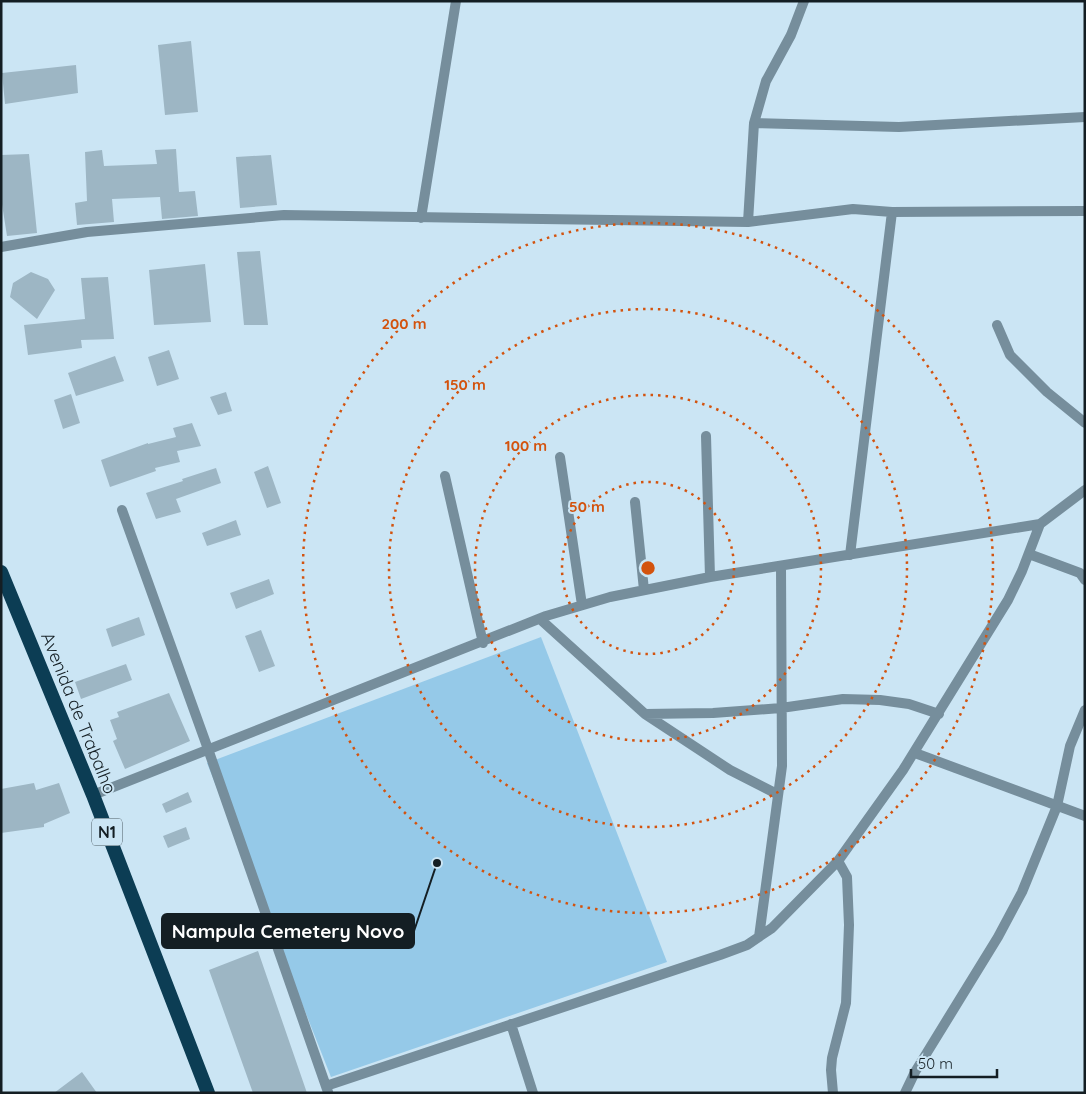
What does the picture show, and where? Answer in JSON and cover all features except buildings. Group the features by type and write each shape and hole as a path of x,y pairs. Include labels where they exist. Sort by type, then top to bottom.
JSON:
{"highway":[{"name":"Avenida de Trabalho","path":"1,572 93,795 208,1093"}],"street":[{"path":"421,218 456,1"},
{"path":"748,222 754,122 766,81 791,35 804,1"},
{"path":"754,122 899,127 1085,117"},
{"path":"1,247 88,232 284,216 748,222 853,209 892,212 1085,210"},
{"path":"850,555 892,212"},
{"path":"997,325 1010,355 1047,392 1085,423"},
{"path":"706,436 710,578"},
{"path":"560,457 582,605"},
{"path":"445,476 483,643"},
{"path":"93,795 540,619 582,605 644,590 710,578 1040,524 1085,490"},
{"path":"635,502 644,590"},
{"path":"122,510 327,1089 510,1024 720,955 747,945 772,928 838,861 915,753 1008,600 1029,554 1040,524"},
{"path":"1029,554 1080,573 1085,580"},
{"path":"759,937 782,766 781,566"},
{"path":"540,619 644,714 730,770 777,794"},
{"path":"644,714 713,713 781,708 843,699 880,700 909,704 939,714"},
{"path":"905,1093 915,1072 998,937 1022,892 1057,806 1070,746 1085,710"},
{"path":"915,753 1085,816"},
{"path":"833,1093 830,1070 846,1003 849,925 847,877 838,861"},
{"path":"510,1024 533,1093"}],"shaded area":[{"path":"541,637 667,962 331,1077 207,763"}],"place":[{"name":"Nampula Cemetery Novo","path":"437,863"}]}
